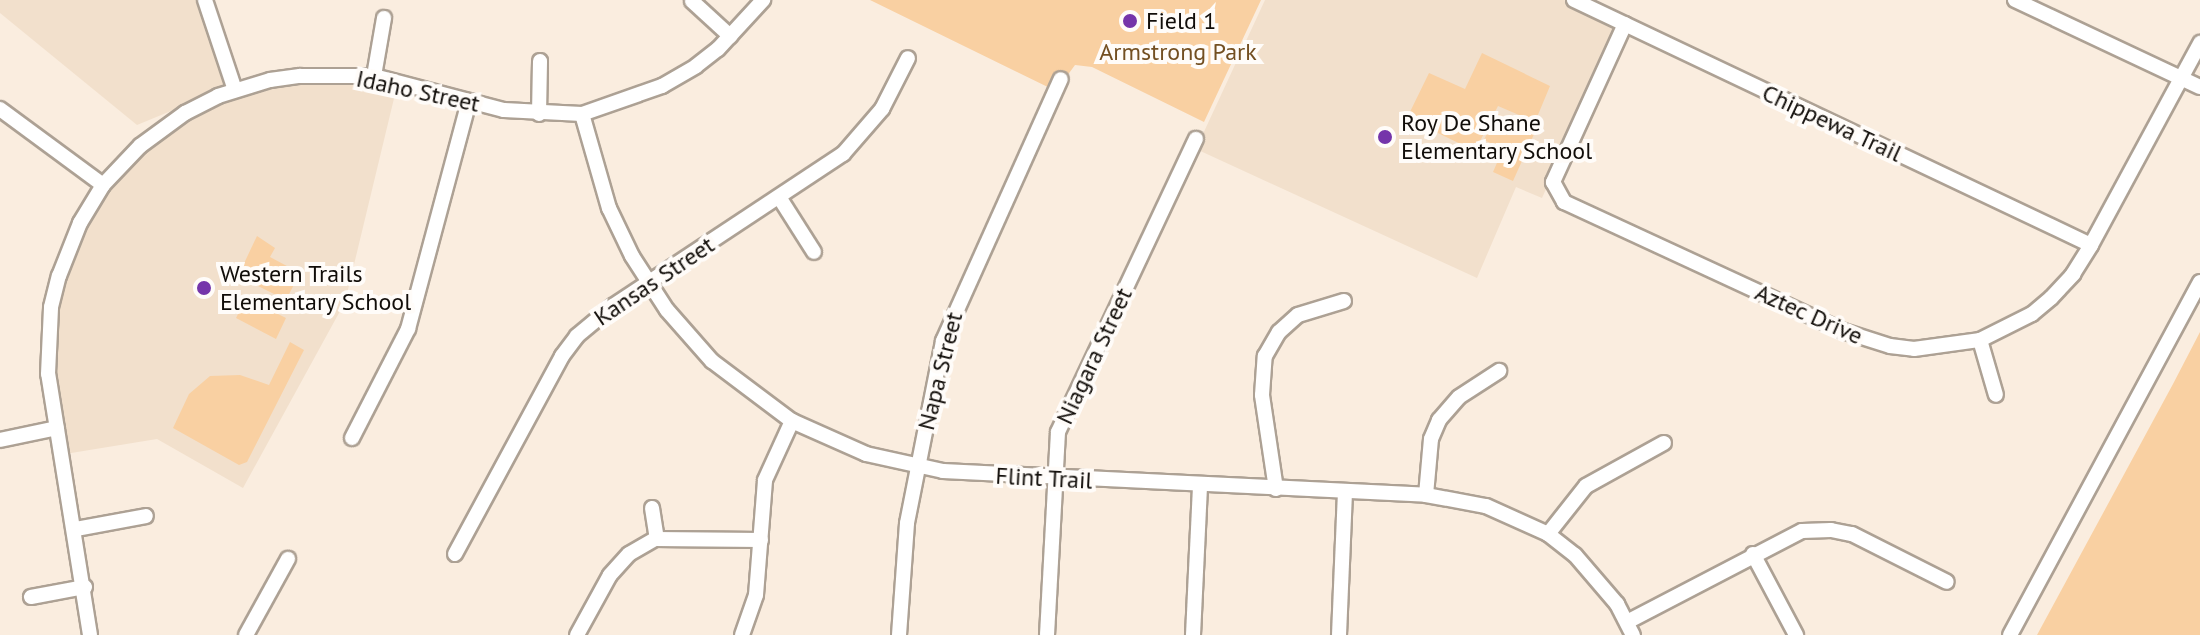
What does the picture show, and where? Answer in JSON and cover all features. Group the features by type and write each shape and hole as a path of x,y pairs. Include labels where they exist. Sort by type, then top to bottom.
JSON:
{"street":[{"path":"205,0 235,90"},
{"name":"Idaho Street","path":"90,635 76,529 48,374 51,307 68,250 103,185 159,130 202,104 235,90 300,76 374,76 469,101 539,114 582,114 662,86 696,66 730,36 763,0"},
{"name":"Chippewa Trail","path":"1574,0 2091,245"},
{"path":"2015,0 2200,87"},
{"path":"692,1 730,36"},
{"path":"374,76 384,18"},
{"name":"Aztec Drive","path":"1625,24 1553,182 1564,202 1862,339 1914,349 1980,340 2032,314 2051,298 2073,274 2091,245 2200,43"},
{"name":"Kansas Street","path":"455,554 562,356 589,325 859,139 882,109 908,58"},
{"path":"539,114 540,61"},
{"name":"Napa Street","path":"899,635 907,523 950,319 1061,79"},
{"path":"352,438 408,329 469,101"},
{"path":"0,109 103,185"},
{"name":"Flint Trail","path":"582,114 609,208 649,282 676,321 712,361 792,421 866,454 917,466 979,475 1426,495 1486,506 1548,534 1597,577 1630,629"},
{"name":"Niagara Street","path":"1047,635 1058,432 1196,139"},
{"path":"779,197 814,252"},
{"path":"2010,635 2200,282"},
{"path":"1276,489 1262,395 1265,356 1279,332 1298,315 1344,301"},
{"path":"1980,340 1996,395"},
{"path":"1426,495 1431,439 1439,420 1459,397 1499,371"},
{"path":"742,635 756,595 765,480 792,421"},
{"path":"0,440 57,428"},
{"path":"1548,534 1586,486 1664,443"},
{"path":"1193,635 1200,485"},
{"path":"1339,635 1345,492"},
{"path":"652,508 657,538"},
{"path":"76,529 146,516"},
{"path":"1630,629 1753,554 1802,531 1831,530 1870,541 1947,582"},
{"path":"577,635 610,575 629,554 657,538 761,540"},
{"path":"1753,554 1796,635"},
{"path":"246,635 288,559"},
{"path":"31,597 85,587"}],"shaded area":[{"path":"0,0 197,0 229,87 137,125 0,13"},
{"name":"Roy De Shane Elementary School","path":"1265,0 1564,0 1619,26 1542,198 1516,187 1477,278 1196,149"},
{"name":"Western Trails Elementary School","path":"371,79 397,86 345,302 243,488 157,439 65,454 52,352 62,274 105,188 172,126 224,97 273,83"}],"green space":[{"name":"Armstrong Park","path":"870,0 1261,0 1204,122 1092,67 1075,65 1056,91"},
{"path":"1482,53 1550,86 1535,122 1498,106 1475,151 1407,118 1429,73 1465,89"},
{"path":"1496,113 1535,132 1513,181 1493,172 1503,149 1484,140"},
{"path":"257,236 275,248 270,257 300,273 286,300 238,276"},
{"path":"246,298 286,318 276,339 236,318"},
{"path":"2200,332 2200,635 2037,635 2173,384"},
{"path":"290,342 304,350 247,462 239,465 173,428 189,394 210,376 240,375 269,385"}],"place":[{"name":"Field 1","path":"1130,21"},
{"name":"Roy De Shane Elementary School","path":"1385,137"},
{"name":"Western Trails Elementary School","path":"204,288"}]}
